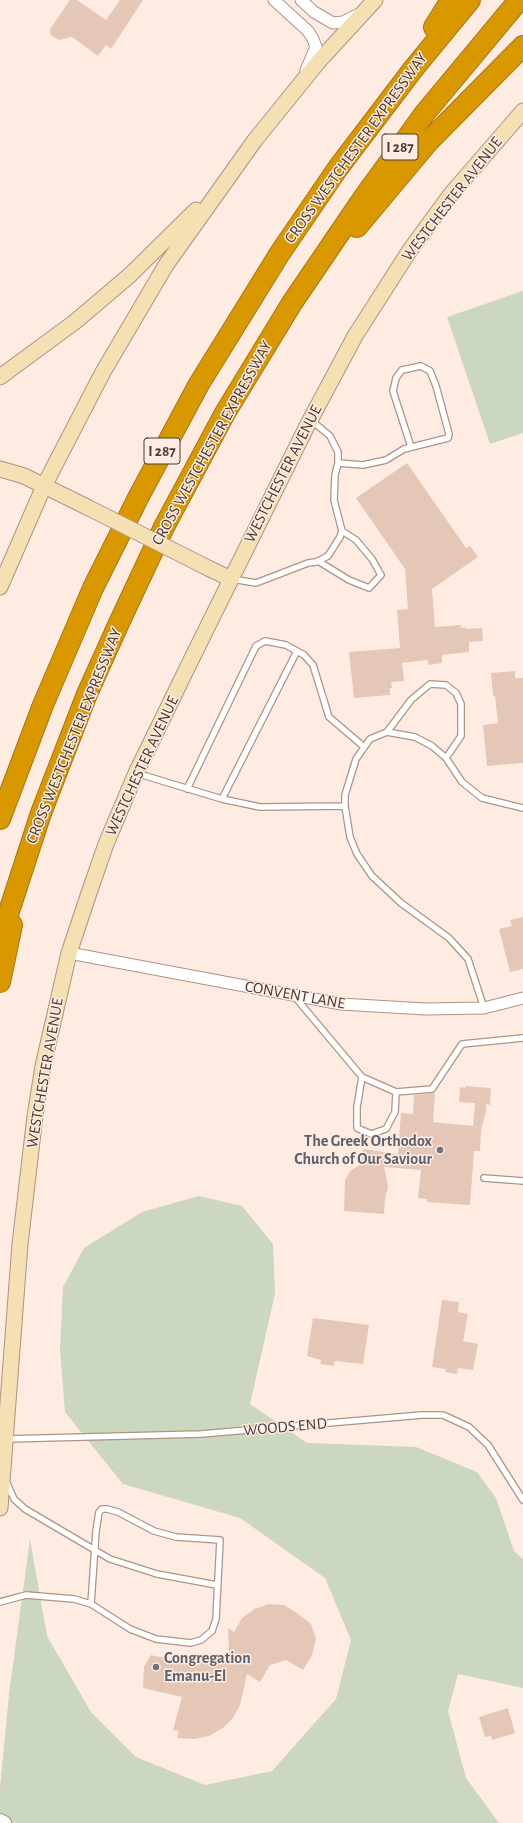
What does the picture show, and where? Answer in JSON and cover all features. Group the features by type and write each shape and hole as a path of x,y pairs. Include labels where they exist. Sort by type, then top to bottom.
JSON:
{"highway":[{"path":"368,128 451,0"},
{"name":"CROSS WESTCHESTER EXPRESSWAY","path":"0,819 3,807 43,705 93,588 174,428 225,340 273,264 368,128 414,68 470,0"},
{"name":"CROSS WESTCHESTER EXPRESSWAY","path":"0,939 25,860 57,770 87,694 152,551 225,413 292,303 338,233 410,134 519,0"},
{"path":"292,303 429,141 523,46"},
{"path":"0,982 25,860"}],"main road":[{"path":"0,587 44,486 129,327 166,265 255,140 299,86 375,0"},
{"name":"WESTCHESTER AVENUE","path":"0,1508 20,1252 30,1153 43,1066 69,953 104,851 136,773 310,420 355,336 410,250 451,194 523,111"},
{"path":"0,377 76,320 130,275 227,178"},
{"path":"0,469 24,476 231,579"}],"street":[{"path":"274,0 308,31 316,47 299,86"},
{"path":"301,0 314,12 333,23 343,22 362,13"},
{"name":"CONVENT LANE","path":"69,953 349,1004 424,1009 484,1008 523,998"},
{"path":"0,1821 4,1823"}],"lane":[{"path":"338,463 363,465 386,460 404,449 411,448 448,438 449,434 436,386 430,371 421,366 402,370 396,378 393,391 411,448"},
{"path":"310,420 330,436 338,452 334,500 342,531 356,540 372,559 381,575 369,588 348,580 318,561"},
{"path":"231,579 256,583 308,563 318,561 328,556 342,531"},
{"path":"187,789 256,646 265,641 286,645 304,655 313,664 329,717 363,746"},
{"path":"222,799 297,651"},
{"path":"446,758 461,736 461,704 456,693 446,685 430,684 410,700 387,732 370,739 363,746 351,773 345,806 350,837 357,854 372,876 400,903 449,938 468,959 484,1008"},
{"path":"387,732 415,737 432,746 446,758 462,782 482,798 523,808"},
{"path":"136,773 222,799 260,807 345,806"},
{"path":"293,995 362,1077 396,1092 432,1089 462,1044 523,1038"},
{"path":"362,1077 357,1107 357,1128 371,1134 386,1129 395,1112 396,1092"},
{"path":"484,1178 523,1181"},
{"name":"WOODS END","path":"6,1439 201,1434 422,1415 443,1415 469,1427 488,1445 523,1500"},
{"path":"2,1474 14,1499 25,1509 110,1559 157,1574 217,1585"},
{"path":"0,1602 26,1595 68,1598 91,1604 136,1632 156,1639 191,1643 201,1640 212,1631 216,1619 220,1540 176,1537 154,1531 118,1512 102,1509 99,1512 98,1518 91,1604"}],"green space":[{"path":"523,291 523,433 490,444 447,317"},
{"path":"199,1196 242,1206 273,1244 275,1294 250,1404 307,1443 416,1447 477,1472 496,1498 514,1551 523,1559 523,1688 458,1674 448,1711 466,1778 499,1823 0,1823 0,1788 9,1694 30,1539 47,1636 91,1712 136,1757 205,1785 272,1771 336,1699 351,1640 325,1578 240,1518 123,1484 65,1412 60,1350 63,1287 84,1248 142,1212"}],"building":[{"path":"70,0 77,0 106,20 120,0 143,0 111,49 106,45 98,56 72,37 59,40 51,35 50,29"},
{"path":"407,463 466,548 470,546 478,557 432,589 435,627 461,625 461,628 465,627 466,629 482,628 483,641 469,642 469,652 442,655 442,663 428,665 428,660 402,663 404,681 391,682 392,688 390,688 390,695 354,698 349,652 400,648 397,610 408,609 405,569 356,498"},
{"path":"515,671 515,678 523,678 523,763 487,766 483,725 498,723 495,696 493,696 491,673"},
{"path":"523,917 523,969 510,972 499,929 512,926 510,920"},
{"name":"The Greek Orthodox Church of Our Saviour","path":"465,1086 491,1088 490,1105 486,1104 486,1111 481,1130 480,1151 474,1151 470,1205 427,1202 427,1199 418,1198 421,1170 384,1167 388,1187 385,1198 384,1214 344,1211 345,1180 350,1171 361,1164 363,1149 398,1154 401,1113 413,1114 414,1095 435,1093 433,1122 473,1126 475,1103 459,1102 460,1087 465,1088"},
{"path":"442,1300 459,1302 458,1312 468,1314 463,1341 478,1344 473,1370 458,1368 457,1374 445,1372 446,1369 432,1367"},
{"path":"313,1318 369,1325 363,1364 335,1361 334,1366 320,1364 321,1360 307,1356"},
{"path":"269,1604 284,1605 311,1624 316,1639 312,1655 303,1670 286,1660 270,1665 260,1682 247,1674 240,1705 233,1718 223,1728 209,1736 194,1739 177,1738 179,1731 173,1730 182,1697 143,1688 144,1667 151,1655 193,1664 196,1660 203,1661 229,1654 228,1628 234,1632 242,1618 254,1609"},
{"path":"508,1708 515,1733 492,1740 491,1736 485,1737 479,1717"}],"place":[{"name":"The Greek Orthodox Church of Our Saviour","path":"440,1150"},
{"name":"Congregation Emanu-El","path":"156,1667"}]}
